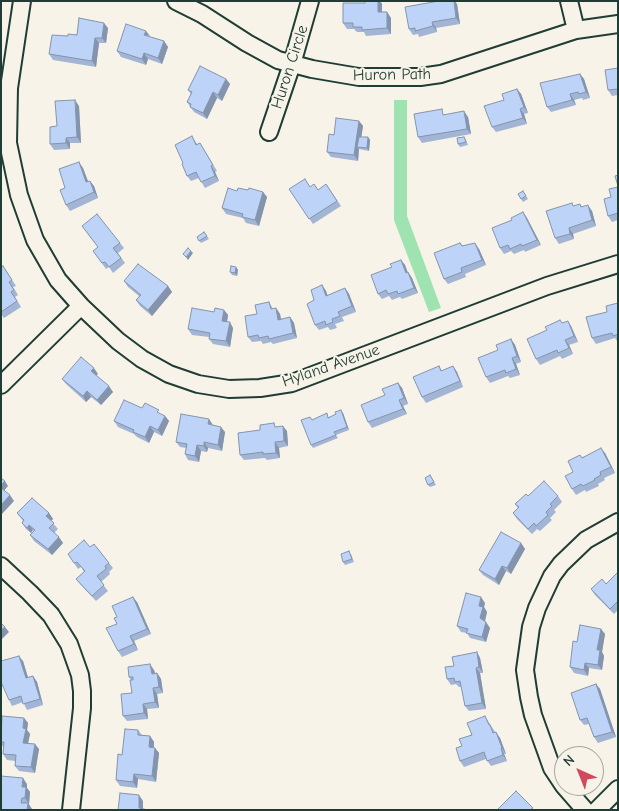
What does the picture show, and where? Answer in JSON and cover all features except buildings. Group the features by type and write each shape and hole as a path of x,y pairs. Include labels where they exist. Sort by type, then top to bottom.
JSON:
{"street":[{"name":"Hyland Avenue","path":"22,1 9,88 8,143 19,195 35,240 58,280 81,306 118,341 142,359 169,374 198,384 229,389 260,388 292,383 546,286 618,264"},
{"name":"Huron Path","path":"176,1 202,14 265,54 292,64 337,74 378,77 420,78 459,69 576,30 618,24"},
{"name":"Huron Circle","path":"269,132 292,64 310,1"},
{"path":"569,1 576,30"},
{"path":"1,385 81,306"},
{"path":"554,771 533,715 529,698 525,670 531,627 540,601 552,576 561,564 586,540 618,522"},
{"path":"1,566 51,615 69,644 80,675 82,708 71,810"},
{"path":"597,810 618,789"},
{"path":"573,796 585,810"}],"green space":[{"path":"394,100 407,100 407,216 441,308 429,312 394,220"}]}
